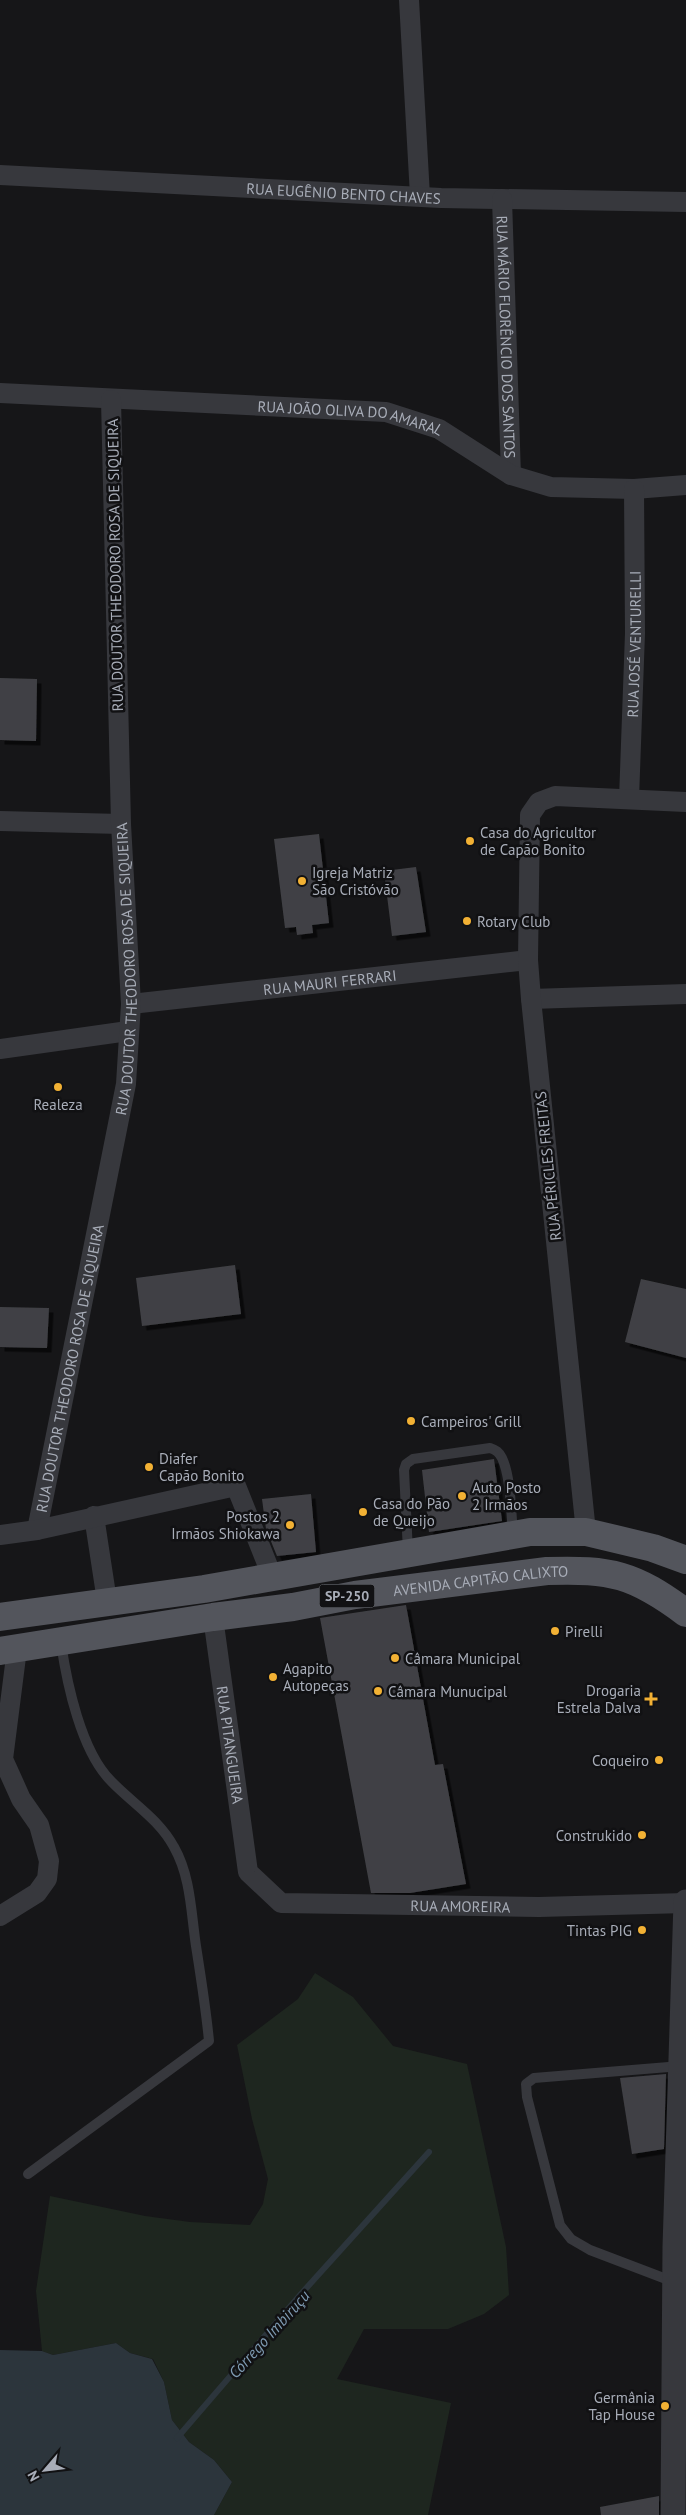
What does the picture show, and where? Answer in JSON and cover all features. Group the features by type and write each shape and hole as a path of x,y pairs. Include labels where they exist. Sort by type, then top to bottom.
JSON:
{"main road":[{"name":"SP-250","path":"0,1617 204,1589 530,1532 586,1532 652,1548 686,1560"},
{"name":"AVENIDA CAPITÃO CALIXTO","path":"9,1650 60,1640 501,1575 566,1570 616,1574 634,1579 659,1592 686,1613"}],"street":[{"path":"409,0 420,196"},
{"name":"RUA EUGÊNIO BENTO CHAVES","path":"0,175 420,196 686,202"},
{"name":"RUA MÁRIO FLORÊNCIO DOS SANTOS","path":"502,199 511,475"},
{"name":"RUA JOÃO OLIVA DO AMARAL","path":"0,393 386,412 439,429 511,475 551,487 634,489 686,485"},
{"name":"RUA DOUTOR THEODORO ROSA DE SIQUEIRA","path":"37,1530 126,1084 131,1004 121,824 112,400"},
{"name":"RUA JOSÉ VENTURELLI","path":"629,799 635,633 634,489"},
{"name":"RUA PÉRICLES FREITAS","path":"586,1532 531,999 528,960 530,815 539,802 555,796 629,799"},
{"path":"629,799 686,802"},
{"path":"0,821 121,824"},
{"name":"RUA MAURI FERRARI","path":"131,1004 528,960"},
{"path":"531,999 686,994"},
{"path":"0,1049 128,1032"},
{"path":"0,1535 37,1530 236,1486 272,1576"},
{"path":"94,1516 107,1601"},
{"name":"RUA PITANGUEIRA","path":"213,1617 248,1872"},
{"path":"0,1916 37,1893 47,1879 49,1861 39,1825 21,1799 2,1759 9,1650"},
{"name":"RUA AMOREIRA","path":"248,1872 281,1903 539,1907 686,1902"},
{"path":"673,2515 681,2284 686,1902"}],"lane":[{"path":"408,1553 404,1470 406,1464 413,1459 490,1448 497,1451 502,1458 506,1473 514,1535"},
{"path":"28,2174 210,2041 205,1994 187,1879 174,1846 152,1818 110,1780 92,1754 67,1685 60,1640"},
{"path":"681,2284 590,2250 571,2239 560,2225 527,2097 526,2084 534,2078 684,2066"}],"shaded area":[{"path":"315,1973 353,1997 393,2046 467,2064 506,2247 509,2295 484,2314 448,2329 364,2329 337,2379 451,2403 428,2515 214,2515 232,2482 214,2460 189,2442 172,2420 164,2382 153,2359 130,2353 116,2343 53,2355 42,2351 36,2291 50,2196 145,2216 190,2222 250,2225 263,2204 268,2179 252,2119 237,2045 298,1999"},
{"path":"116,2343 130,2353 152,2359 164,2382 172,2420 189,2442 214,2460 232,2482 214,2515 0,2515 0,2350 42,2351 53,2355"}],"building":[{"path":"0,678 37,679 36,741 0,740"},
{"name":"Igreja Matriz São Cristóvão","path":"319,834 329,923 312,925 313,933 297,935 296,927 285,928 274,839"},
{"path":"416,867 426,932 392,936 384,871"},
{"path":"235,1265 241,1314 142,1326 136,1278"},
{"path":"641,1279 686,1289 686,1358 625,1342"},
{"path":"0,1307 49,1308 47,1348 0,1347"},
{"name":"Auto Posto 2 Irmãos","path":"494,1459 502,1521 429,1532 422,1470"},
{"name":"Postos 2 Irmãos Shiokawa","path":"311,1494 316,1552 277,1556 266,1529 262,1499"},
{"name":"Câmara Munucipal","path":"406,1605 435,1765 443,1764 466,1884 410,1893 371,1893 320,1618"},
{"path":"666,2074 664,2149 632,2154 620,2078"},
{"path":"659,2496 659,2515 601,2515 600,2507"}],"waterway":[{"name":"Córrego Imbiruçu","path":"177,2438 301,2294 429,2152"}],"place":[{"name":"Casa do Agricultor de Capão Bonito","path":"470,841"},
{"name":"Igreja Matriz São Cristóvão","path":"302,881"},
{"name":"Rotary Club","path":"467,921"},
{"name":"Realeza","path":"58,1087"},
{"name":"Campeiros' Grill","path":"411,1421"},
{"name":"Diafer Capão Bonito","path":"149,1467"},
{"name":"Auto Posto 2 Irmãos","path":"462,1496"},
{"name":"Casa do Pão de Queijo","path":"363,1512"},
{"name":"Postos 2 Irmãos Shiokawa","path":"290,1525"},
{"name":"Pirelli","path":"555,1631"},
{"name":"Câmara Municipal","path":"395,1658"},
{"name":"Agapito Autopeças","path":"273,1677"},
{"name":"Câmara Munucipal","path":"378,1691"},
{"name":"Drogaria Estrela Dalva","path":"651,1699"},
{"name":"Coqueiro","path":"659,1760"},
{"name":"Construkido","path":"642,1835"},
{"name":"Tintas PIG","path":"642,1930"},
{"name":"Germânia Tap House","path":"665,2406"}]}
